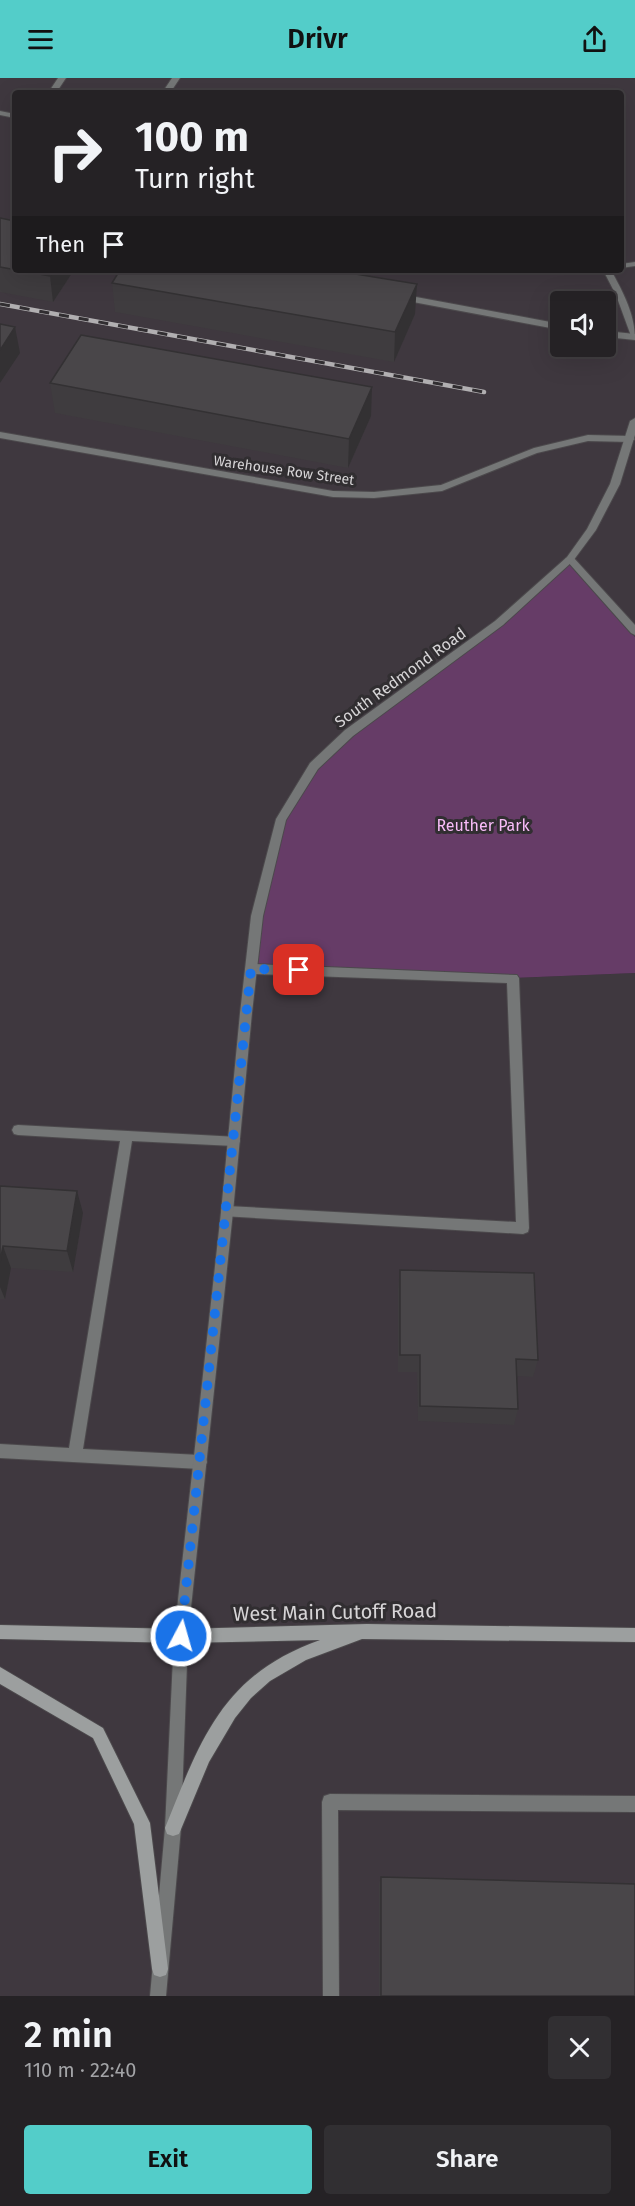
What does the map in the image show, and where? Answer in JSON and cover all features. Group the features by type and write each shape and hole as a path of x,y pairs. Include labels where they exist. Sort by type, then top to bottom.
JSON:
{"main road":[{"name":"West Main Cutoff Road","path":"0,1632 181,1636 367,1631 635,1635"},
{"path":"173,1828 209,1741 240,1696 286,1661 367,1631"},
{"path":"0,1675 98,1732 142,1823 160,1969"}],"street":[{"path":"609,273 620,295 635,336 616,335"},
{"path":"393,296 550,325"},
{"name":"South Redmond Road","path":"158,1996 173,1828 181,1636 257,916 281,819 314,766 349,733 499,623 570,559 591,530 615,484 635,421"},
{"name":"Warehouse Row Street","path":"0,435 333,494 374,495 442,488 534,451 574,440 630,439"},
{"path":"570,559 635,631"},
{"path":"227,1212 523,1228 513,978 251,969"},
{"path":"18,1130 234,1141"},
{"path":"75,1455 127,1135"},
{"path":"0,1451 200,1462"},
{"path":"331,1996 330,1802 635,1804"}],"shaded area":[{"path":"0,78 635,78 635,637 569,559 513,978 635,973 635,1996 0,1996"}],"green space":[{"name":"Reuther Park","path":"570,559 635,637 635,973 513,978 251,969 281,819 314,766 349,733 458,655"}],"building":[{"path":"0,218 12,220 12,269 0,267"},
{"path":"34,273 52,273 50,276"},
{"path":"118,273 349,273 417,284 395,332 112,283"},
{"path":"0,324 15,327 0,350"},
{"path":"81,335 372,387 349,439 50,383"},
{"path":"0,1186 77,1191 67,1251 3,1246 0,1262"},
{"path":"400,1270 534,1273 538,1360 516,1359 518,1409 420,1406 420,1355 400,1355"},
{"path":"381,1877 635,1884 635,1996 381,1996"}],"railway":[{"path":"0,304 484,392"}],"route":[{"path":"181,1636 251,969 299,970"}]}
